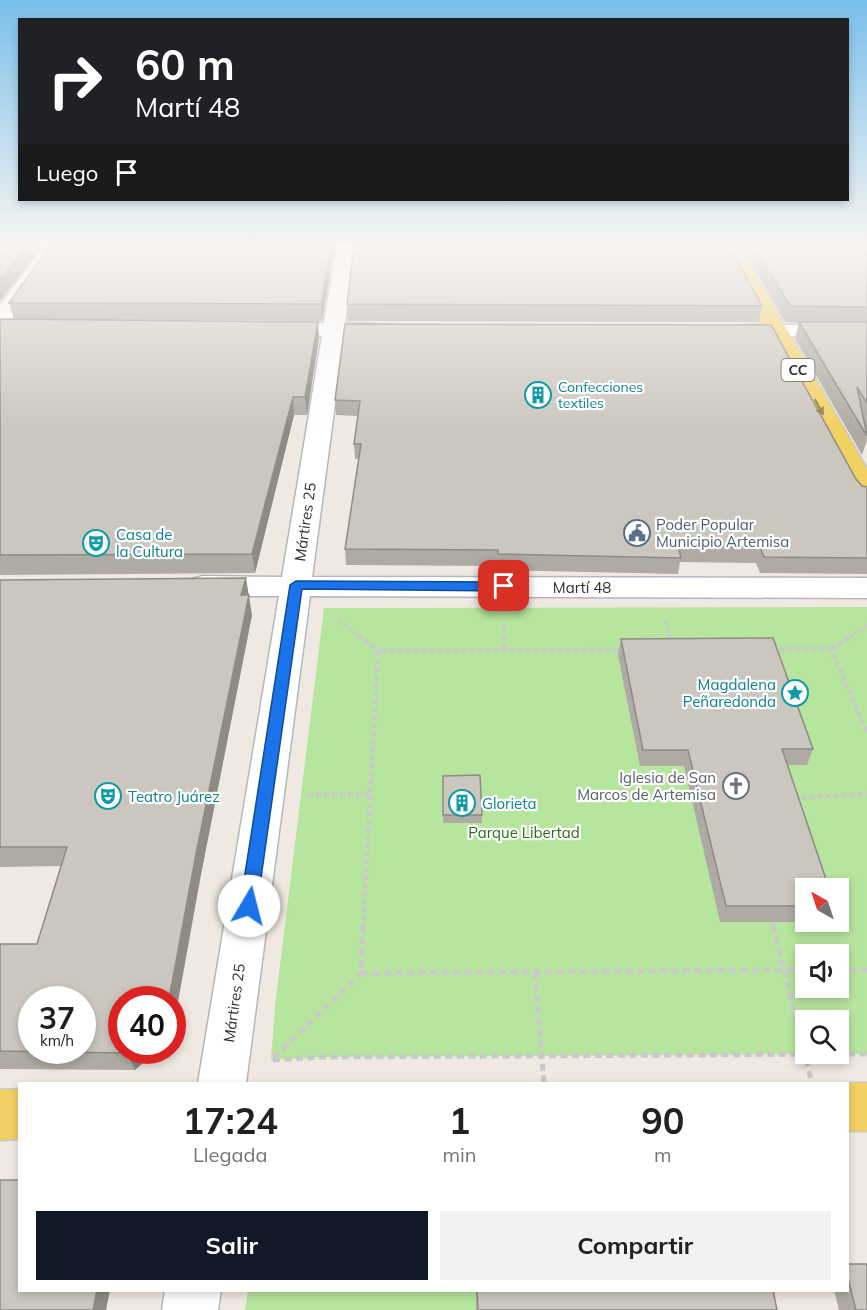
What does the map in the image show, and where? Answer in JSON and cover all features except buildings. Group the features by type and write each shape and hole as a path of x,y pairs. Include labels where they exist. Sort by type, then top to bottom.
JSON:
{"main road":[{"name":"CC","path":"763,307 867,493"},
{"path":"849,1107 867,1107"},
{"path":"0,1115 18,1114"}],"street":[{"path":"0,320 9,307"},
{"name":"Mártires 25","path":"222,1082 337,307"},
{"path":"0,328 23,328"},
{"path":"257,329 404,330"},
{"path":"722,331 867,331"},
{"name":"Martí 48","path":"180,586 867,588"},
{"path":"190,1310 193,1292"}],"path":[{"path":"333,615 378,651 624,650"},
{"path":"665,618 672,650"},
{"path":"763,649 831,649 867,625"},
{"path":"831,649 867,733"},
{"path":"361,974 378,651"},
{"path":"265,796 370,794"},
{"path":"787,798 867,794"},
{"path":"772,922 795,1015"},
{"path":"271,1060 361,974 795,970"},
{"path":"849,970 867,970"},
{"path":"535,972 544,1082"},
{"path":"271,1060 272,1049"},
{"path":"849,1054 867,1054"},
{"path":"271,1060 322,1057 795,1055"},
{"path":"807,1064 812,1082"}],"green space":[{"name":"Parque Libertad","path":"867,607 867,1054 849,1054 849,1010 795,1010 795,1054 323,1057 271,1060 275,1006 324,608"},
{"path":"248,1292 476,1292 476,1310 245,1310"}],"place":[{"name":"Confecciones textiles","path":"538,395"},
{"name":"Poder Popular Municipio Artemisa","path":"637,533"},
{"name":"Casa de la Cultura","path":"96,543"},
{"name":"Magdalena Peñaredonda","path":"795,693"},
{"name":"Iglesia de San Marcos de Artemisa","path":"736,786"},
{"name":"Teatro Juárez","path":"108,796"},
{"name":"Glorieta","path":"462,803"}],"route":[{"path":"249,906 296,585 504,586"}]}
